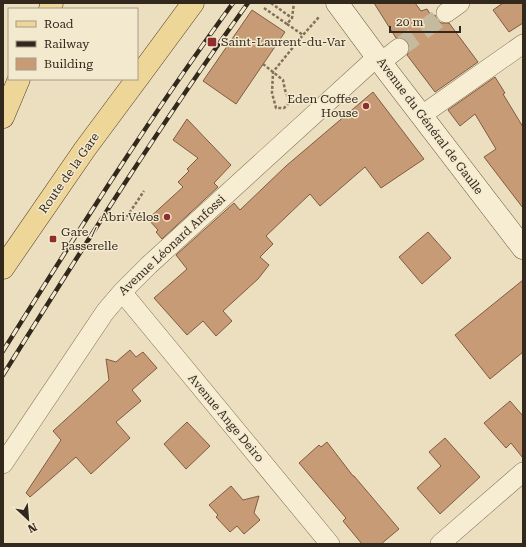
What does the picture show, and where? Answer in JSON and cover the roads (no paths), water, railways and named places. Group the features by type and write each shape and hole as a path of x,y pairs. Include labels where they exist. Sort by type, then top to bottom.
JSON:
{"main road":[{"name":"Route de la Gare","path":"138,78 193,3"},
{"name":"Avenue du Général de Gaulle","path":"331,8 379,60 520,240"},
{"path":"3,117 19,80"},
{"name":"Route de la Gare","path":"3,268 85,149 136,80"}],"street":[{"path":"422,115 523,44"},
{"name":"Avenue Léonard Anfossi","path":"3,464 105,312 122,292 154,260 379,60 399,48"},
{"name":"Avenue Ange Deiro","path":"122,292 330,544"},
{"path":"440,544 523,472"}],"tunnel":[{"path":"399,48 446,13"}],"railway":[{"path":"3,351 144,131 233,3"},
{"path":"3,375 153,140 248,3"}],"place":[{"name":"Saint-Laurent-du-Var","path":"212,42"},
{"name":"Eden Coffee House","path":"366,106"},
{"name":"Abri Vélos","path":"167,217"},
{"name":"Gare / Passerelle","path":"53,239"}]}
